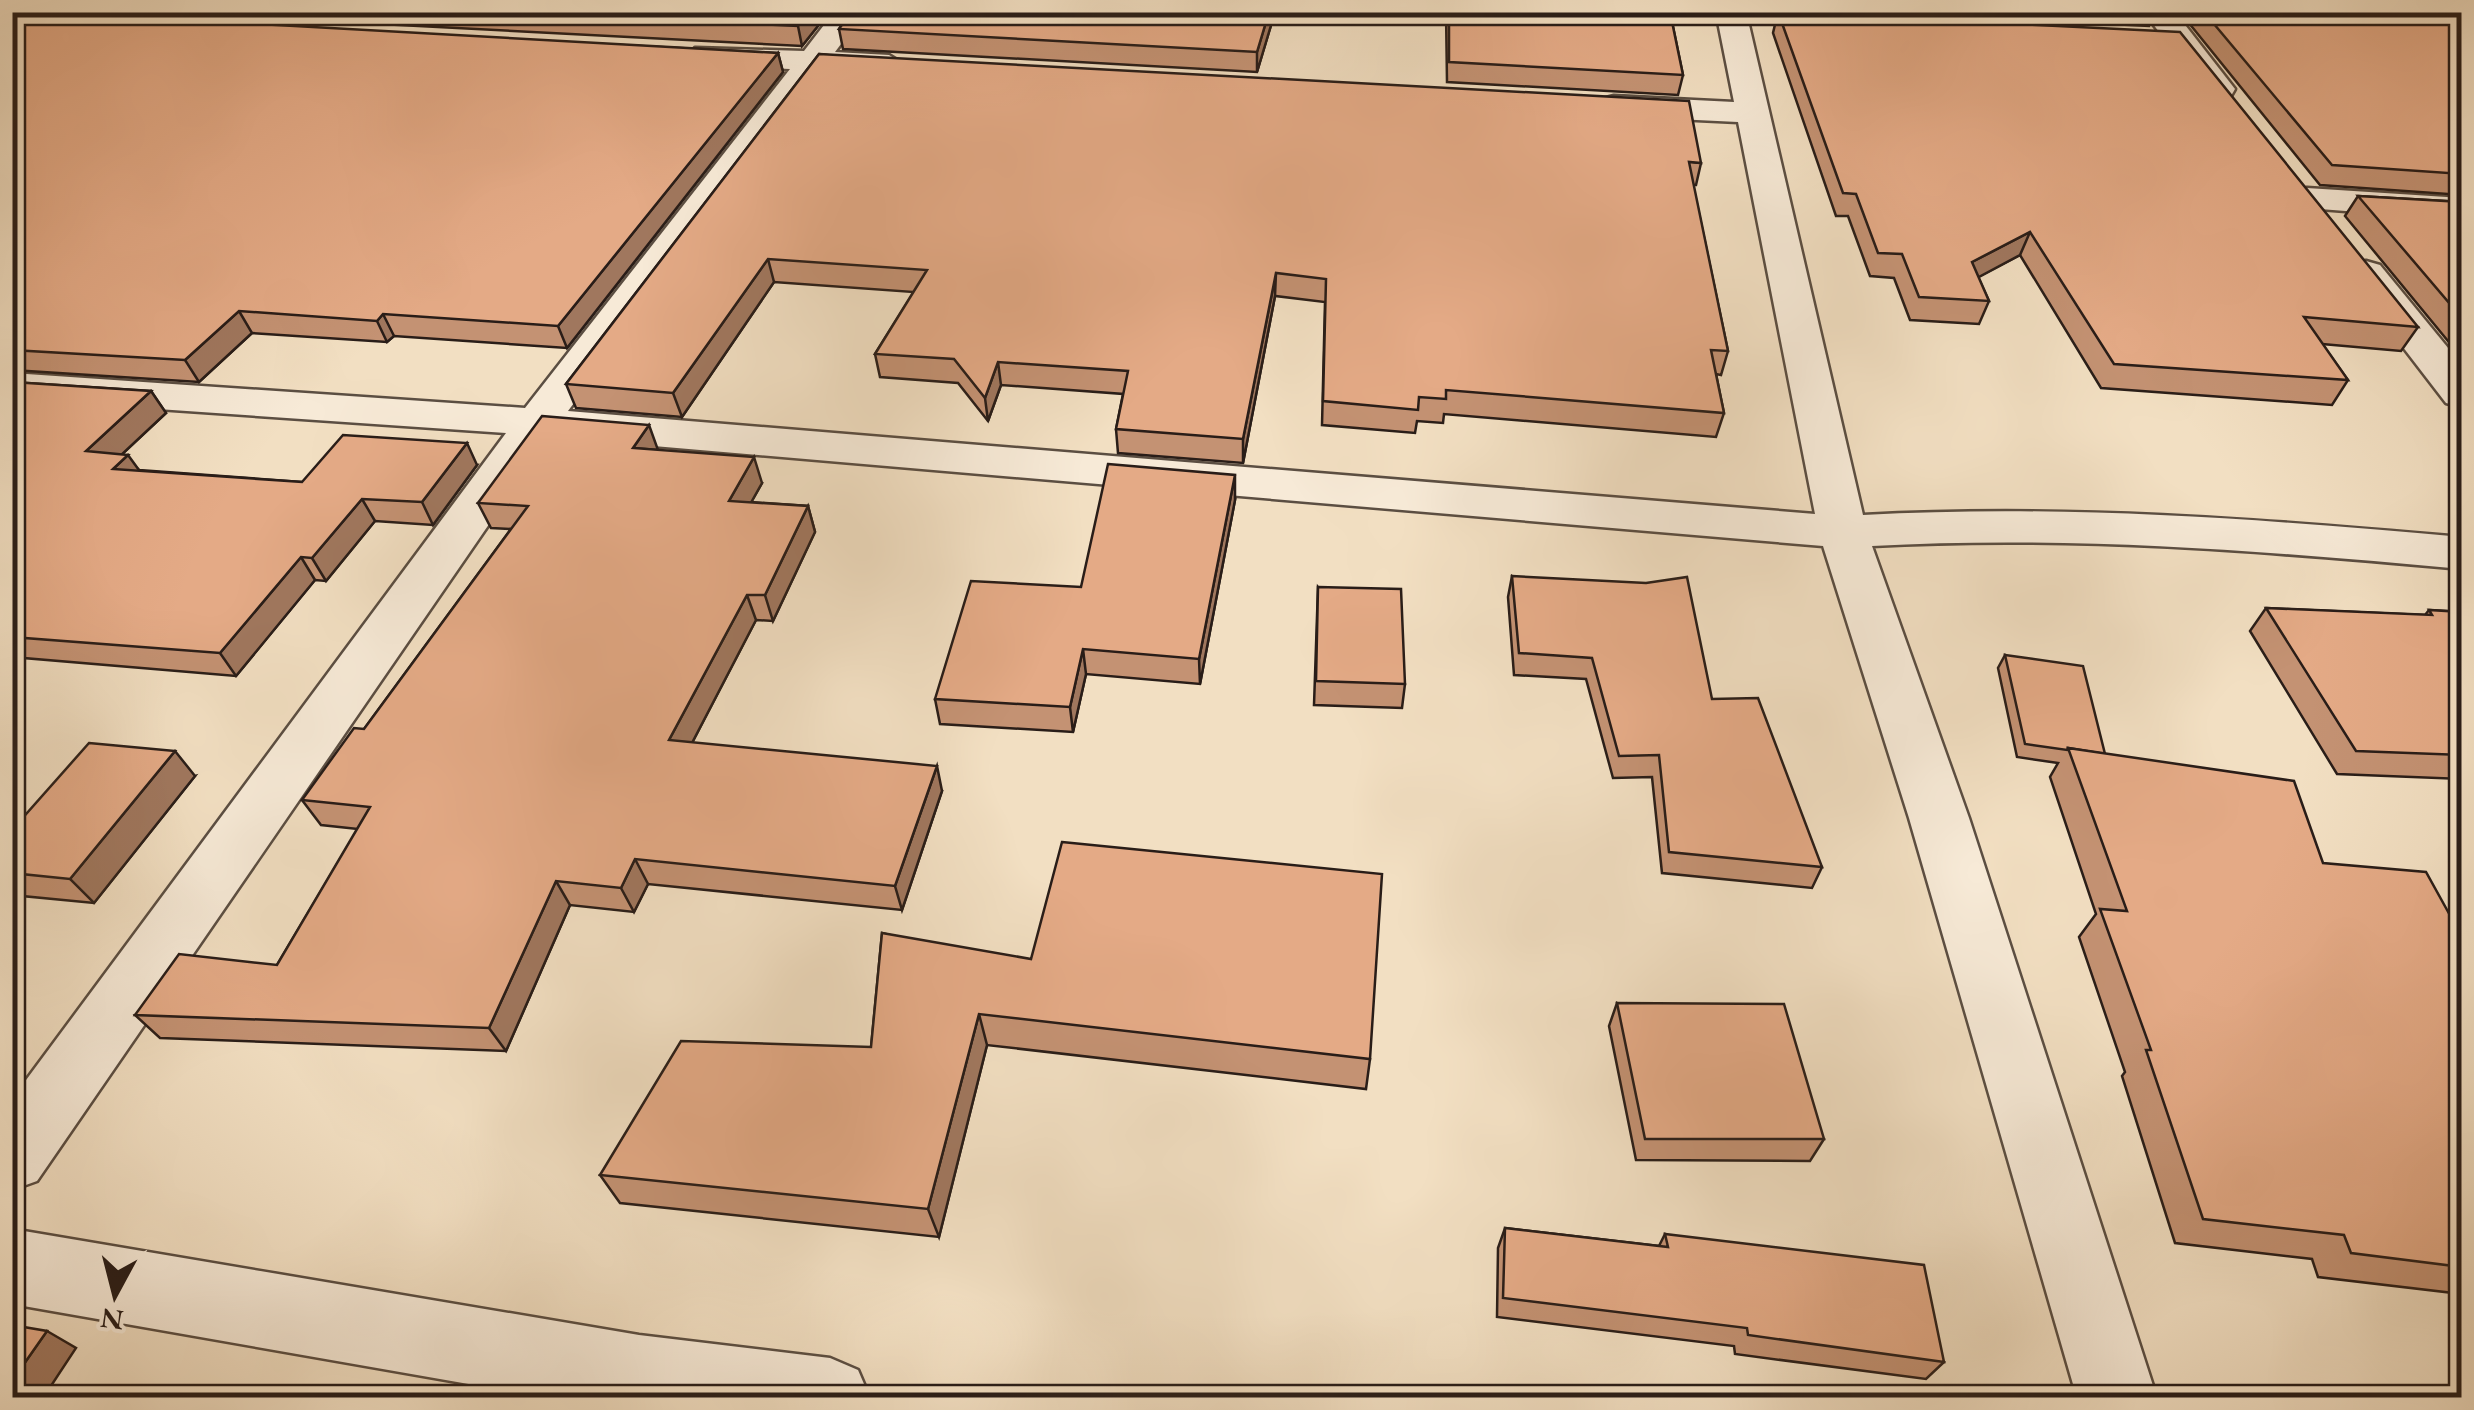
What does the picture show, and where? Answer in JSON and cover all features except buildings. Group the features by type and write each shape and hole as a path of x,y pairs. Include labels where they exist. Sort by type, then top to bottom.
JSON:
{"street":[{"path":"12,1158 538,422 850,12"},
{"path":"1745,17 1756,114 1843,532 1939,818 2118,1398"},
{"path":"2160,30 2238,112"},
{"path":"674,53 930,67"},
{"path":"1579,104 1756,114"},
{"path":"2462,209 2295,184 2462,394"},
{"path":"12,386 538,422 1843,532 1973,525 2198,529 2462,552"},
{"path":"12,1266 634,1386 830,1398"}]}
